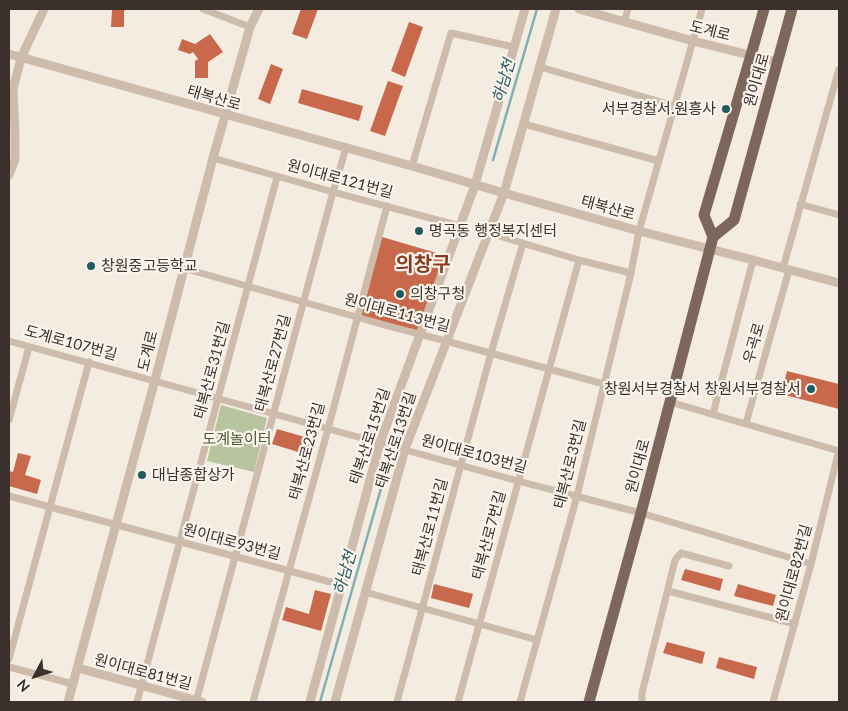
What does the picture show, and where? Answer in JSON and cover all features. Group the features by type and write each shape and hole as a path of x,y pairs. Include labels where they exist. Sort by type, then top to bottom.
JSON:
{"main road":[{"name":"원이대로","path":"589,702 641,513 713,237 704,215 764,9"},
{"name":"원이대로","path":"713,237 734,220 792,9"}],"street":[{"path":"9,175 14,159 13,89 21,58 44,9"},
{"path":"203,9 250,27"},
{"name":"도계로","path":"68,702 155,380 212,158 250,27 259,9"},
{"name":"태복산로15번길","path":"310,702 380,443 476,185 526,9"},
{"name":"태복산로13번길","path":"335,702 405,449 489,233 524,124 556,9"},
{"name":"도계로","path":"579,9 693,41 778,62"},
{"path":"624,22 628,9"},
{"name":"태복산로3번길","path":"520,702 577,496 640,231 702,9"},
{"path":"412,166 451,33 514,47"},
{"name":"태복산로","path":"9,54 412,166 502,193 710,249"},
{"path":"540,68 675,106"},
{"name":"우곡로","path":"746,424 786,269 800,204 839,69"},
{"path":"524,124 659,161"},
{"name":"태복산로27번길","path":"198,702 235,557 346,148"},
{"name":"원이대로121번길","path":"212,158 460,226"},
{"name":"태복산로31번길","path":"137,702 277,176"},
{"path":"800,204 839,215"},
{"name":"태복산로23번길","path":"253,702 387,206"},
{"path":"489,233 578,260 631,273"},
{"name":"태복산로11번길","path":"397,702 460,465 523,243"},
{"path":"710,249 839,283"},
{"name":"태복산로7번길","path":"458,702 578,260"},
{"name":"우곡로","path":"713,414 753,260"},
{"name":"원이대로113번길","path":"183,268 604,384"},
{"name":"도계로107번길","path":"9,341 155,380"},
{"path":"9,420 29,347"},
{"path":"9,659 88,362"},
{"name":"원이대로103번길","path":"155,380 518,481 641,513 811,564"},
{"path":"670,402 839,450"},
{"name":"원이대로82번길","path":"773,702 811,564 839,450"},
{"name":"원이대로93번길","path":"9,496 342,585"},
{"path":"642,702 642,693 675,560 681,553 730,566"},
{"path":"668,591 795,624"},
{"path":"365,592 537,640"},
{"path":"9,667 73,684"},
{"name":"원이대로81번길","path":"78,668 198,702"}],"green space":[{"name":"도계놀이터","path":"221,405 267,418 254,472 207,461"}],"building":[{"path":"113,9 127,9 124,11 124,27 111,27"},
{"path":"301,9 318,9 307,39 292,34"},
{"path":"409,22 423,27 405,77 391,71"},
{"path":"210,34 223,52 208,62 208,78 195,78 195,61 198,59 193,52 190,54 178,50 182,39 195,44"},
{"path":"271,64 283,69 270,104 258,99"},
{"path":"388,81 403,86 385,136 370,131"},
{"path":"302,89 363,106 359,121 298,103"},
{"name":"의창구청","path":"382,237 447,256 418,333 360,316"},
{"name":"창원서부경찰서 창원서부경찰서","path":"787,371 839,384 839,409 781,394"},
{"path":"277,429 315,440 311,456 272,444"},
{"path":"18,453 31,456 25,475 41,480 37,494 9,486 9,471 13,472"},
{"path":"685,569 723,579 720,591 681,580"},
{"path":"434,584 473,594 469,608 431,598"},
{"path":"738,584 776,595 773,606 734,596"},
{"path":"315,590 331,594 321,631 282,620 286,607 309,614"},
{"path":"667,642 705,652 702,664 663,653"},
{"path":"719,657 757,667 754,679 716,668"}],"waterway":[{"name":"하남천","path":"493,160 537,9"},
{"name":"하남천","path":"320,702 392,450"}],"place":[{"name":"서부경찰서.원흥사","path":"726,109"},
{"name":"명곡동 행정복지센터","path":"419,231"},
{"name":"창원중고등학교","path":"91,266"},
{"name":"의창구청","path":"400,294"},
{"name":"창원서부경찰서 창원서부경찰서","path":"811,389"},
{"name":"대남종합상가","path":"142,475"}],"district":[{"name":"의창구","path":"423,265"}]}
